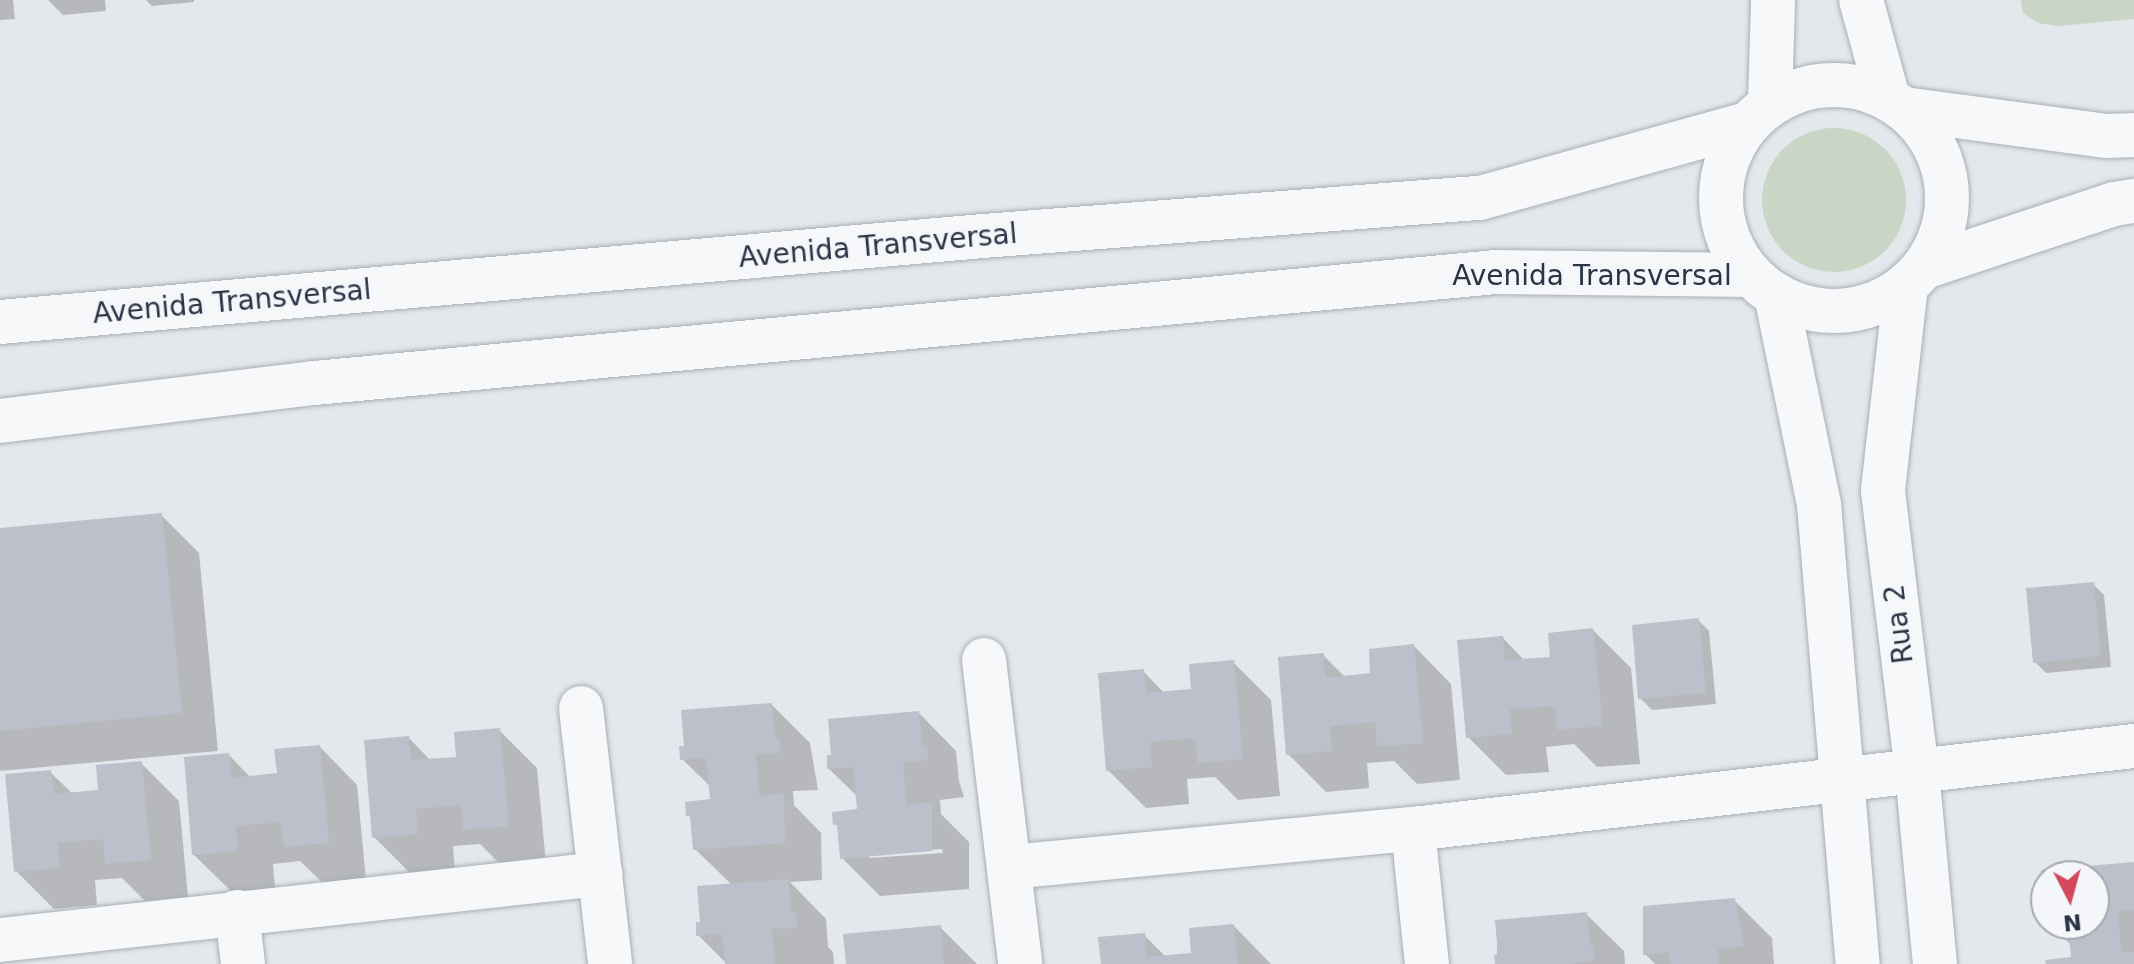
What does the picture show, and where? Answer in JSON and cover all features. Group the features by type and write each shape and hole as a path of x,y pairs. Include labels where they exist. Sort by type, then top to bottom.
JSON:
{"street":[{"path":"1759,114 1773,0"},
{"path":"1861,0 1896,104 1928,134 1943,166 1948,201 1941,236 1915,276"},
{"name":"Avenida Transversal","path":"0,322 951,239 1480,198 1759,114 1798,90 1829,85 1859,87 1896,104 2107,136 2134,135"},
{"name":"Avenida Transversal","path":"1759,114 1729,152 1721,195 1721,217 1731,248 1763,285 1808,309 1842,311 1876,303 1915,276 2114,204 2134,201"},
{"name":"Avenida Transversal","path":"0,421 330,381 1496,272 1763,285"},
{"name":"Rua 2","path":"1915,276 1883,491 1917,771 1935,964"},
{"path":"1763,285 1819,504 1858,964"},
{"path":"984,660 1020,964"},
{"path":"581,708 610,964"},
{"path":"1009,867 1413,829 2134,746"},
{"path":"1413,829 1427,964"},
{"path":"0,940 600,874"},
{"path":"237,912 243,964"}],"green space":[{"path":"2021,0 2134,0 2134,19 2058,26 2038,23 2023,13"},
{"path":"1834,128 1862,133 1885,149 1901,172 1906,200 1901,228 1885,251 1862,267 1834,272 1806,267 1783,251 1767,228 1762,200 1767,172 1783,149 1806,133"}],"building":[{"path":"162,513 182,713 0,731 0,528"},
{"path":"2094,582 2101,656 2033,663 2026,588"},
{"path":"1699,618 1706,693 1638,699 1632,625"},
{"path":"1593,628 1603,726 1557,730 1555,706 1510,709 1512,734 1466,738 1457,640 1503,636 1505,660 1550,657 1548,633"},
{"path":"1414,644 1423,743 1377,747 1375,722 1330,726 1332,751 1286,755 1278,657 1324,653 1325,678 1370,673 1369,649"},
{"path":"1234,660 1243,759 1198,763 1195,738 1150,742 1152,767 1106,771 1098,673 1144,669 1146,693 1191,689 1189,664"},
{"path":"772,703 775,737 779,738 781,753 756,754 759,796 784,793 785,843 693,850 690,816 686,816 685,802 710,799 706,758 680,760 679,746 684,746 681,710"},
{"path":"919,711 922,746 926,746 928,760 903,762 906,805 932,802 932,851 840,859 837,824 833,825 832,812 857,809 853,767 827,769 827,755 831,755 828,719"},
{"path":"500,728 509,826 463,830 461,805 416,809 418,834 372,838 364,740 409,736 411,760 456,757 454,732"},
{"path":"320,745 329,843 284,847 281,822 236,826 238,851 192,855 184,757 229,753 232,778 277,773 274,749"},
{"path":"142,761 151,860 105,864 103,839 58,843 60,868 14,872 5,774 51,770 54,794 98,790 96,765"},
{"path":"2134,862 2134,910 2118,911 2121,952 2134,952 2134,964 2046,964 2045,960 2071,957 2069,940 2110,940 2110,864"},
{"path":"789,879 791,913 796,913 797,928 772,929 775,964 725,964 722,934 696,936 696,922 700,922 697,886"},
{"path":"1735,898 1744,946 1718,949 1719,964 1670,964 1669,952 1643,955 1643,906"},
{"path":"1587,912 1590,946 1594,946 1595,960 1570,964 1495,964 1494,955 1498,954 1495,920"},
{"path":"1234,924 1238,964 1101,964 1098,937 1145,933 1146,957 1191,953 1189,928"},
{"path":"941,925 944,964 846,964 843,934"}]}
